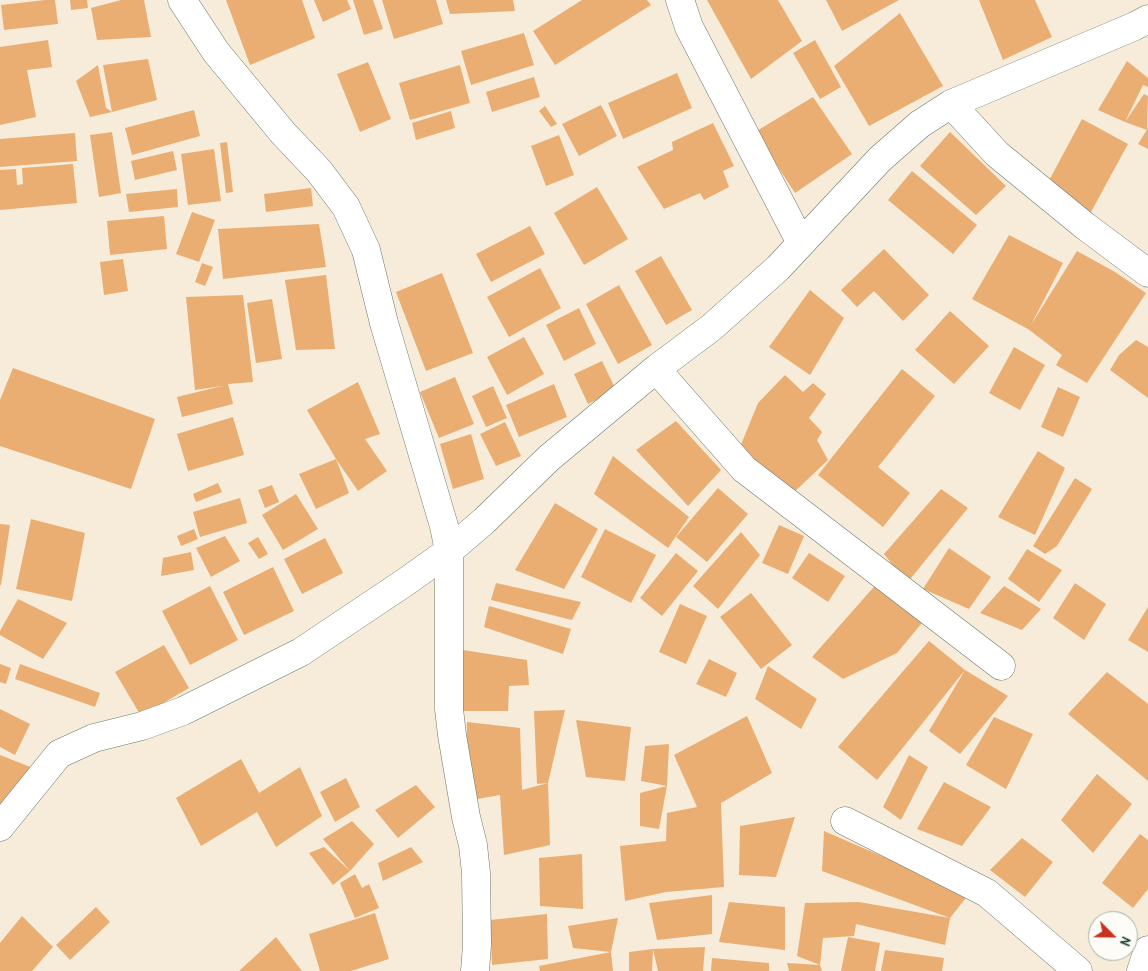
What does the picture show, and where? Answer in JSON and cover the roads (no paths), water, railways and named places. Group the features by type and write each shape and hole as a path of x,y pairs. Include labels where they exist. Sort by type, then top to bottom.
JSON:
{"street":[{"path":"182,0 216,52 283,133 319,171 346,207 366,250 384,323 444,526 448,551 449,710 474,854 477,944 475,971"},
{"path":"680,0 689,27 800,243"},
{"path":"0,828 59,754 94,738 142,726 183,712 301,652 407,581 448,551 484,521 549,458 656,369 712,326 778,268 880,159 920,124 951,104 1148,19"},
{"path":"951,104 997,154 1085,226 1148,274"},
{"path":"656,369 744,469 1001,666"},
{"path":"845,821 987,893 1078,971"},
{"path":"1142,971 1148,950"}]}
